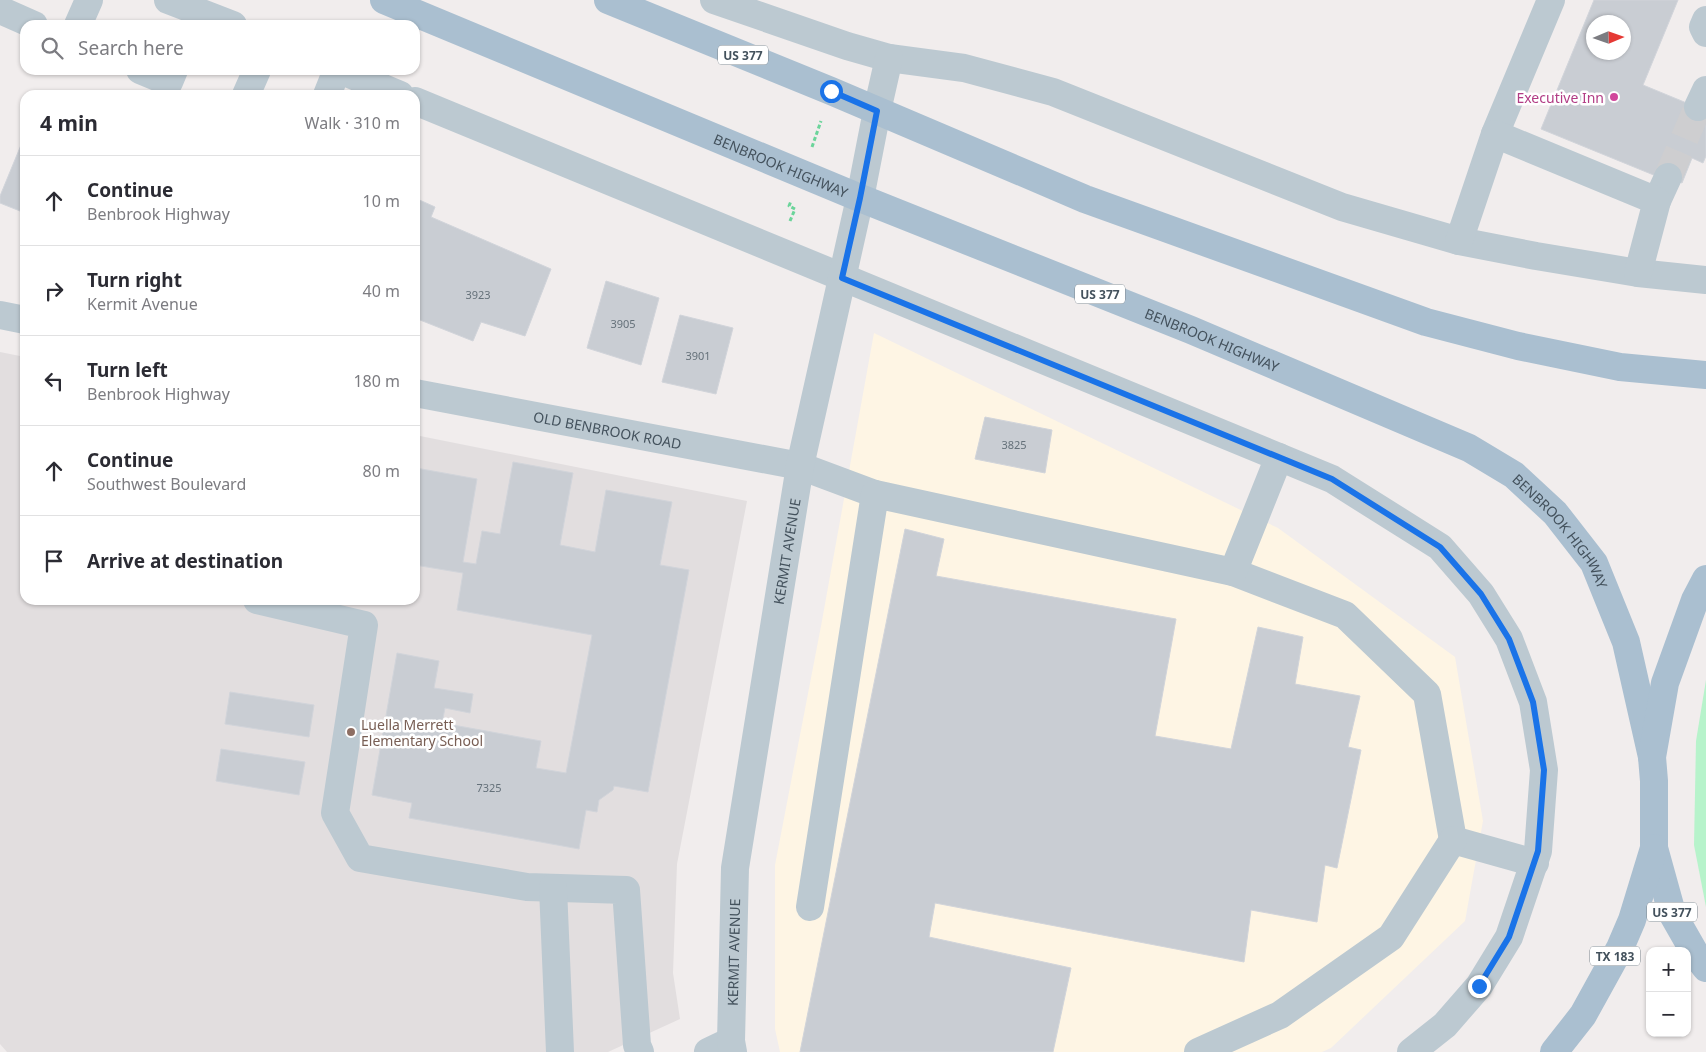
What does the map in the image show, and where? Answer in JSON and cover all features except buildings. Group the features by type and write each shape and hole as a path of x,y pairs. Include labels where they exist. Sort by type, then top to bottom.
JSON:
{"main road":[{"name":"BENBROOK HIGHWAY","path":"384,0 860,198 1182,327 1469,448 1514,475 1555,513 1594,563 1626,642 1652,757"},
{"name":"US 377","path":"608,0 831,91 1085,199 1426,322 1518,346 1620,367 1706,375"},
{"path":"1652,757 1665,683 1695,600 1706,579"},
{"name":"US 377","path":"1652,757 1654,848 1672,913 1696,955 1706,968"},
{"name":"TX 183","path":"1554,1052 1583,1014 1620,948 1632,920 1654,848"}],"street":[{"path":"80,20 90,0"},
{"path":"168,0 196,18"},
{"path":"714,0 777,11 847,46 890,58 964,68 1052,92 1342,207 1459,241 1638,273 1706,280"},
{"path":"1459,241 1495,134 1551,0"},
{"path":"0,10 23,20"},
{"path":"1706,20 1703,27 1706,33"},
{"name":"KERMIT AVENUE","path":"724,1048 735,868 800,466 890,58"},
{"path":"152,75 169,82 172,75"},
{"path":"248,90 255,75"},
{"path":"329,90 336,75"},
{"path":"350,75 388,90"},
{"path":"420,103 1332,479 1440,547 1481,594 1509,639 1533,702 1544,770 1538,851 1509,937 1479,986 1445,1025 1411,1052"},
{"path":"1495,134 1656,201"},
{"path":"1638,273 1656,201 1668,177"},
{"path":"0,315 20,319"},
{"name":"OLD BENBROOK ROAD","path":"420,394 800,466 875,494 1233,572 1345,615 1427,694 1453,840"},
{"path":"1233,572 1279,457"},
{"path":"810,907 875,494"},
{"path":"278,605 364,625 335,813 360,858 527,887 626,890 636,1045 640,1052"},
{"path":"1198,1052 1280,1015 1391,937 1453,840 1534,863"},
{"path":"553,888 560,1052"}],"path":[{"path":"812,147 821,121"},
{"path":"790,221 795,209 789,206 792,199"}],"shaded area":[{"path":"874,333 1278,528 1455,657 1483,821 1465,921 1331,1048 1322,1052 780,1052 775,1029 775,865"},
{"name":"Luella Merrett Elementary School","path":"0,352 20,356 20,605 420,605 420,436 747,501 677,864 673,973 680,1019 608,1052 7,1052 0,1044"}],"green space":[{"path":"1706,680 1706,907 1694,845 1696,741"}],"tunnel":[{"path":"1668,177 1698,107"}],"place":[{"name":"Executive Inn","path":"1614,97"},
{"name":"Luella Merrett Elementary School","path":"351,732"}],"route":[{"path":"831,91 877,111 842,278 1332,479 1440,547 1481,594 1509,639 1533,702 1544,770 1538,851 1509,937 1479,986"}]}
